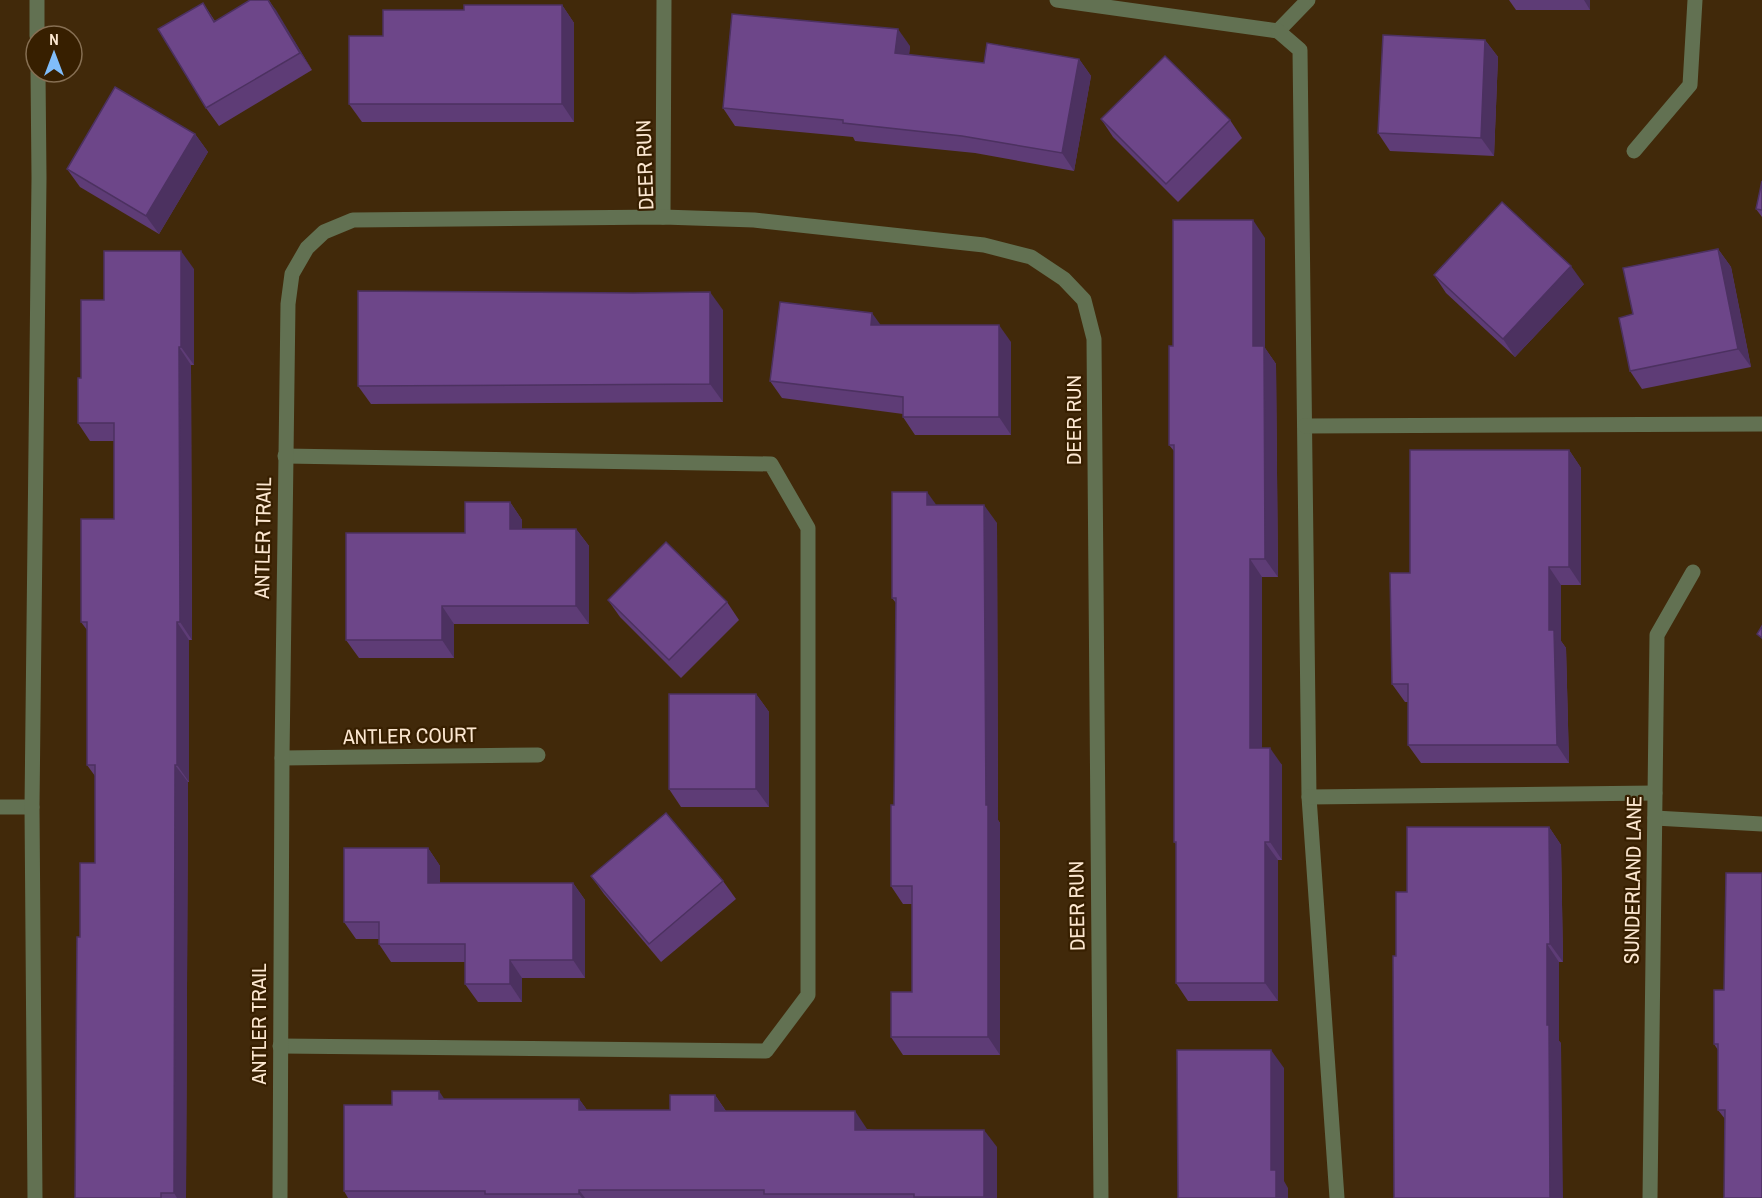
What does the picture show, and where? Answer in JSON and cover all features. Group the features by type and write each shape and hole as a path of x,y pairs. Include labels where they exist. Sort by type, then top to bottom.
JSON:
{"street":[{"path":"37,0 37,24"},
{"name":"DEER RUN","path":"664,0 663,217 754,220 984,245 1031,256 1064,279 1084,300 1095,339 1101,1198"},
{"path":"1057,0 1278,31 1300,50 1309,797 1337,1198"},
{"path":"1278,31 1308,0"},
{"path":"1634,151 1690,85 1695,0"},
{"path":"35,1198 32,807 39,202 38,84"},
{"name":"ANTLER TRAIL","path":"280,1198 285,456 288,304 292,274 307,248 324,232 352,220 663,217"},
{"path":"1305,426 1762,424"},
{"path":"280,1046 766,1050 808,995 808,528 771,464 285,456"},
{"name":"SUNDERLAND LANE","path":"1650,1198 1657,635 1693,572"},
{"name":"ANTLER COURT","path":"282,758 538,755"},
{"path":"1309,797 1655,793"},
{"path":"0,807 32,807"},
{"path":"1655,818 1762,825"}],"building":[{"path":"250,0 268,0 300,53 206,108 158,29 203,3 214,22"},
{"path":"464,5 562,5 562,104 349,104 349,36 383,36 383,10 464,10"},
{"path":"732,14 898,29 895,53 984,63 987,43 1079,59 1062,153 962,136 843,123 843,120 723,108"},
{"path":"1383,35 1485,40 1481,138 1378,133"},
{"path":"1165,56 1230,120 1166,184 1101,119"},
{"path":"115,87 195,134 146,216 67,169"},
{"path":"1762,181 1762,210 1756,209"},
{"path":"1502,202 1571,266 1503,339 1434,275"},
{"path":"1173,220 1253,220 1253,346 1264,346 1265,559 1250,559 1250,748 1270,748 1270,842 1265,842 1265,983 1176,983 1174,445 1169,445 1169,346 1173,346"},
{"path":"1718,249 1738,349 1630,371 1619,318 1633,314 1623,268"},
{"path":"104,251 181,251 180,622 177,622 177,765 175,765 174,1193 161,1193 161,1198 75,1198 77,937 80,937 80,863 95,863 95,765 87,765 87,622 81,622 81,519 114,519 114,423 78,423 78,378 81,378 81,300 104,300"},
{"path":"358,291 710,292 710,384 358,386"},
{"path":"780,302 872,313 871,325 999,325 999,417 903,417 903,397 770,381"},
{"path":"1410,450 1569,450 1569,567 1549,567 1549,630 1554,630 1557,745 1408,745 1408,684 1392,684 1390,573 1410,573"},
{"path":"892,492 927,492 927,505 984,505 988,1037 891,1037 891,992 912,992 912,886 891,886 896,598 892,598"},
{"path":"465,502 510,502 510,529 576,529 576,606 442,606 442,640 346,640 346,533 465,533"},
{"path":"666,542 727,602 669,660 608,600"},
{"path":"1762,626 1762,638 1757,634"},
{"path":"669,694 756,694 756,789 669,789"},
{"path":"666,813 723,881 649,944 591,876"},
{"path":"1407,827 1549,827 1550,944 1547,944 1547,1025 1549,1025 1550,1198 1394,1198 1393,956 1396,956 1396,892 1407,892"},
{"path":"344,848 428,848 428,883 573,883 573,960 510,960 510,984 465,984 465,944 379,944 379,922 344,922"},
{"path":"1726,873 1762,873 1762,1198 1724,1198 1725,1110 1718,1110 1718,1044 1714,1044 1714,990 1724,990"},
{"path":"1177,1050 1271,1050 1271,1170 1276,1170 1276,1198 1178,1198"},
{"path":"392,1091 439,1091 439,1099 579,1099 579,1110 670,1110 670,1095 715,1095 715,1111 855,1111 855,1130 984,1130 984,1197 914,1197 914,1194 764,1194 764,1190 579,1190 579,1194 344,1191 344,1105 392,1105"}]}
